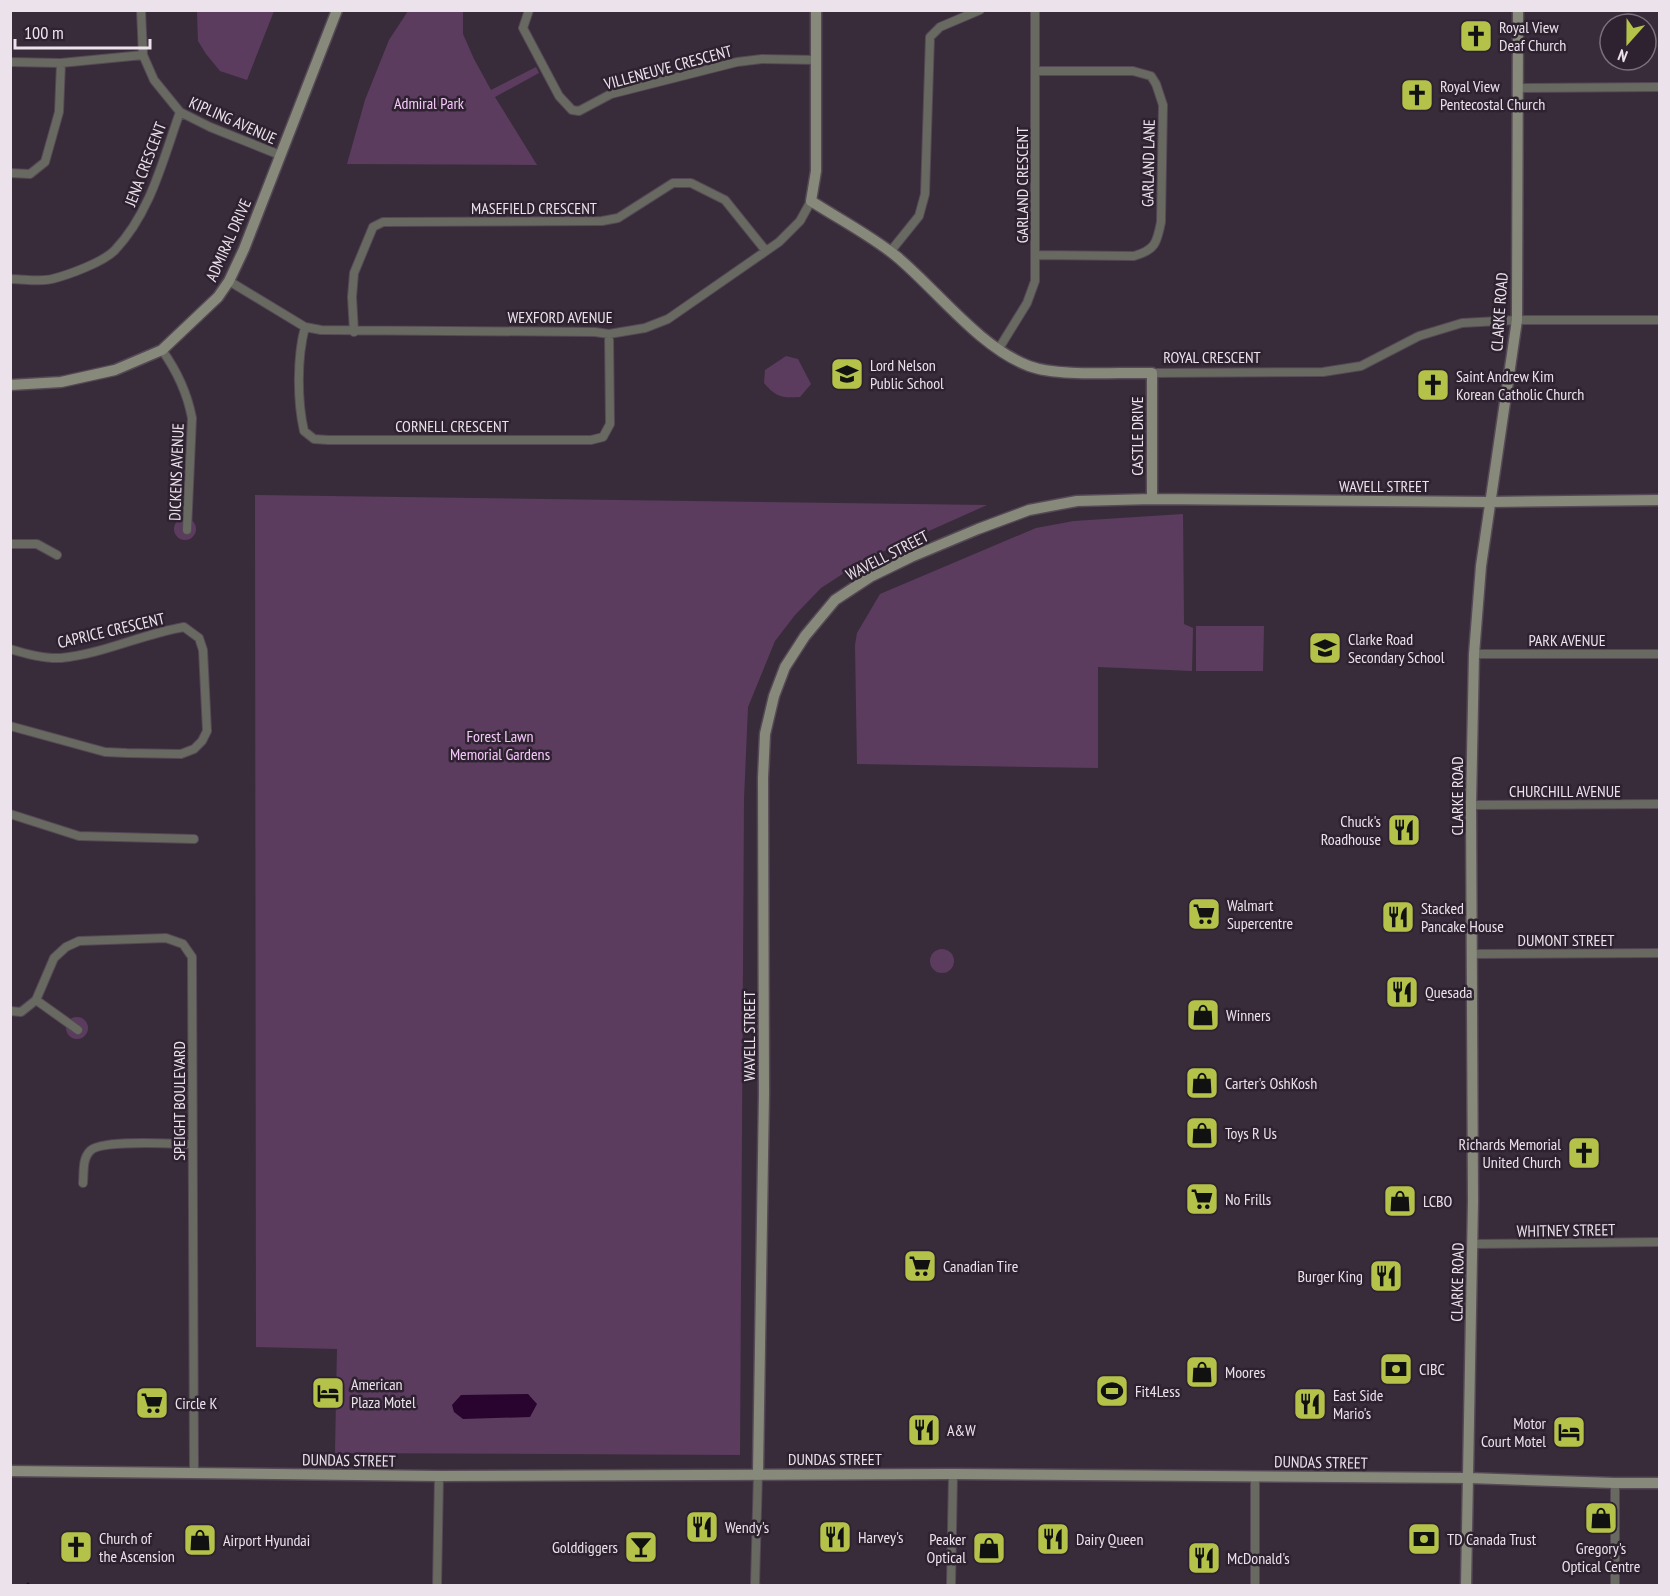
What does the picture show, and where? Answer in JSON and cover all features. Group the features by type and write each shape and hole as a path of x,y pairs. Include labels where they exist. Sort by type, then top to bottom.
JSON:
{"main road":[{"name":"ADMIRAL DRIVE","path":"10,386 61,382 115,370 162,350 218,297 229,281 244,249 337,10"},
{"name":"WEXFORD AVENUE","path":"811,201 816,171 816,10"},
{"name":"CLARKE ROAD","path":"1466,1586 1472,1244 1471,805 1474,654 1481,566 1516,320 1518,10"},
{"name":"ROYAL CRESCENT","path":"811,201 890,252 998,350 1030,366 1052,371 1152,373"},
{"name":"CASTLE DRIVE","path":"1152,373 1152,499"},
{"name":"WAVELL STREET","path":"758,1473 764,1093 763,778 765,734 774,696 785,668 805,636 836,600 870,577 978,529 1029,510 1077,501 1152,499 1490,502 1659,500"},
{"name":"DUNDAS STREET","path":"10,1471 439,1476 953,1474 1469,1478 1659,1483"}],"street":[{"name":"KIPLING AVENUE","path":"141,10 143,55 154,80 180,112 210,127 280,155"},
{"name":"VILLENEUVE CRESCENT","path":"529,10 523,28 559,96 572,110 579,111 611,94 737,62 762,59 817,60"},
{"path":"890,252 919,216 925,194 930,37 940,27 980,10"},
{"name":"GARLAND CRESCENT","path":"998,350 1027,303 1035,281 1035,10"},
{"path":"10,62 61,63 143,55"},
{"path":"10,173 30,174 45,162 59,112 61,63"},
{"name":"GARLAND LANE","path":"1035,255 1134,256 1152,248 1158,239 1161,222 1163,105 1151,76 1133,71 1036,71"},
{"path":"1517,88 1659,87"},
{"name":"JENA CRESCENT","path":"10,279 51,279 90,265 114,252 137,221 150,197 180,112"},
{"name":"MASEFIELD CRESCENT","path":"354,332 352,297 354,273 373,227 383,222 602,221 618,218 673,183 691,183 725,200 766,251"},
{"name":"WEXFORD AVENUE","path":"229,281 305,327 354,332 595,332 609,334 645,328 668,319 779,242 800,221 811,201"},
{"name":"ROYAL CRESCENT","path":"1152,373 1323,372 1361,366 1419,336 1462,323 1516,320 1659,320"},
{"name":"CORNELL CRESCENT","path":"305,327 300,346 302,424 304,431 314,439 328,440 591,440 603,437 610,424 609,334"},
{"name":"DICKENS AVENUE","path":"162,350 176,370 192,417 187,530"},
{"path":"10,544 37,544 57,555"},
{"name":"CAPRICE CRESCENT","path":"10,649 27,654 60,658 184,627 199,638 202,650 207,731 202,741 194,749 181,754 128,753 105,752 10,726"},
{"name":"PARK AVENUE","path":"1474,654 1659,654"},
{"name":"CHURCHILL AVENUE","path":"1471,805 1659,804"},
{"path":"10,814 79,837 194,838"},
{"name":"SPEIGHT BOULEVARD","path":"36,1000 54,958 66,947 79,941 166,938 183,945 192,957 194,1473"},
{"name":"DUMONT STREET","path":"1472,954 1659,953"},
{"path":"10,1011 21,1012 36,1000 78,1030"},
{"path":"83,1183 85,1160 90,1150 105,1143 192,1144"},
{"name":"WHITNEY STREET","path":"1472,1244 1659,1242"},
{"path":"754,1585 758,1473"},
{"path":"951,1586 953,1474"},
{"path":"437,1586 439,1476"},
{"path":"1254,1586 1255,1477"},
{"path":"1615,1483 1615,1586"}],"green space":[{"path":"197,11 274,11 247,80 220,71 206,54 198,41"},
{"name":"Admiral Park","path":"408,11 463,11 463,34 491,90 536,67 539,73 495,97 537,165 347,164 365,100 389,40"},
{"path":"786,356 798,359 811,384 800,397 779,396 764,383 765,370"},
{"name":"Forest Lawn Memorial Gardens","path":"255,495 987,505 864,560 821,588 795,615 775,641 748,707 744,799 740,1455 335,1453 337,1349 256,1347"},
{"path":"1183,514 1184,624 1193,628 1192,671 1098,667 1098,768 857,764 855,645 857,633 880,594 1036,528 1074,521"},
{"path":"185,518 193,521 196,529 193,537 185,540 177,537 174,529 177,521"},
{"path":"1196,626 1264,626 1263,671 1196,671"},
{"path":"942,949 950,953 954,961 950,969 942,973 934,969 930,961 934,953"},
{"path":"77,1017 85,1020 88,1028 85,1036 77,1039 69,1036 66,1028 69,1020"}],"shaded area":[{"path":"528,1394 537,1404 530,1417 463,1419 454,1412 452,1405 461,1395"}],"place":[{"name":"Royal View Deaf Church","path":"1476,36"},
{"name":"Royal View Pentecostal Church","path":"1417,95"},
{"name":"Lord Nelson Public School","path":"847,374"},
{"name":"Saint Andrew Kim Korean Catholic Church","path":"1433,385"},
{"name":"Clarke Road Secondary School","path":"1325,648"},
{"name":"Chuck's Roadhouse","path":"1404,830"},
{"name":"Walmart Supercentre","path":"1204,914"},
{"name":"Stacked Pancake House","path":"1398,917"},
{"name":"Quesada","path":"1402,992"},
{"name":"Winners","path":"1203,1015"},
{"name":"Carter's OshKosh","path":"1202,1083"},
{"name":"Toys R Us","path":"1202,1133"},
{"name":"Richards Memorial United Church","path":"1584,1153"},
{"name":"No Frills","path":"1202,1199"},
{"name":"LCBO","path":"1400,1201"},
{"name":"Canadian Tire","path":"920,1266"},
{"name":"Burger King","path":"1386,1276"},
{"name":"CIBC","path":"1396,1369"},
{"name":"Moores","path":"1202,1372"},
{"name":"Fit4Less","path":"1112,1391"},
{"name":"American Plaza Motel","path":"328,1393"},
{"name":"Circle K","path":"152,1403"},
{"name":"East Side Mario's","path":"1310,1404"},
{"name":"A&W","path":"924,1430"},
{"name":"Motor Court Motel","path":"1569,1432"},
{"name":"Gregory's Optical Centre","path":"1601,1518"},
{"name":"Wendy's","path":"702,1527"},
{"name":"Harvey's","path":"835,1537"},
{"name":"Dairy Queen","path":"1053,1539"},
{"name":"TD Canada Trust","path":"1424,1539"},
{"name":"Airport Hyundai","path":"200,1540"},
{"name":"Church of the Ascension","path":"76,1547"},
{"name":"Golddiggers","path":"641,1547"},
{"name":"Peaker Optical","path":"989,1548"},
{"name":"McDonald's","path":"1204,1558"}]}
